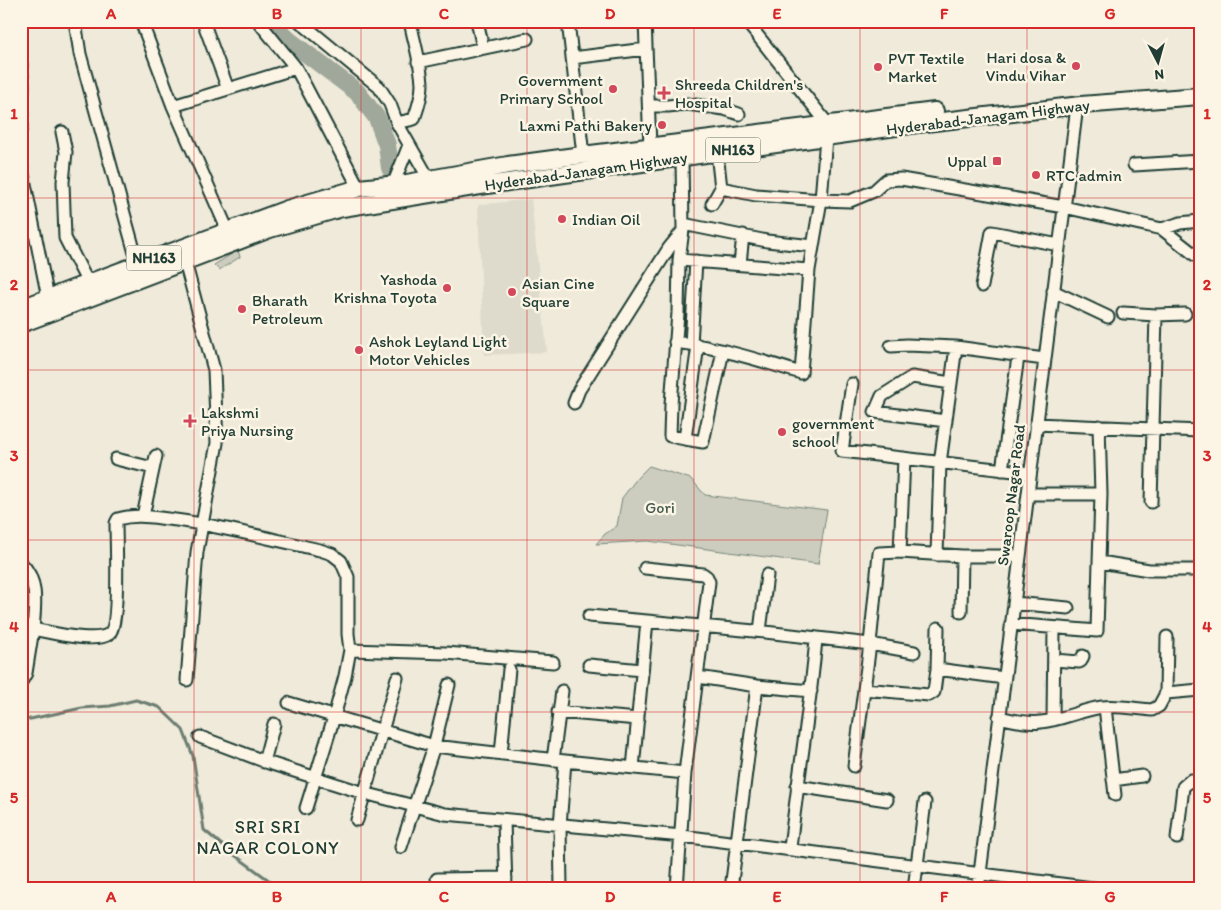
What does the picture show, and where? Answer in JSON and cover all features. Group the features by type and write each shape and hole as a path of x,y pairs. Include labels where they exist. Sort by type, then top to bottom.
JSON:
{"highway":[{"name":"Hyderabad-Janagam Highway","path":"21,324 270,229 342,208 480,186 717,153 827,130 1093,94 1200,84"},
{"name":"Hyderabad-Janagam Highway","path":"21,308 288,209 359,188 393,185 508,165 650,146 917,124 1077,106 1200,96"}],"street":[{"path":"75,21 80,54 138,264"},
{"path":"141,21 173,106 228,231"},
{"path":"258,21 296,68 359,188"},
{"path":"301,23 315,21"},
{"path":"398,123 414,120 421,94 422,85 410,21"},
{"path":"478,21 483,48"},
{"path":"568,21 582,118 583,155"},
{"path":"645,21 647,113 650,146"},
{"path":"675,342 695,344 757,359 801,373 809,270 821,200 827,130 746,21"},
{"path":"301,23 379,87 390,104 409,145 429,179"},
{"path":"204,24 228,89"},
{"path":"418,62 527,39"},
{"path":"572,58 646,49"},
{"path":"21,64 21,129"},
{"path":"173,106 296,68"},
{"path":"647,113 668,106 687,104 724,109 739,114"},
{"name":"Swaroop Nagar Road","path":"978,889 1077,106"},
{"path":"62,132 66,152 63,182 65,238 88,283"},
{"path":"393,185 409,145"},
{"path":"712,204 721,188 717,153"},
{"path":"682,158 683,227 679,260 678,314 670,436 703,442 722,351"},
{"path":"1134,165 1200,161"},
{"path":"21,164 48,298"},
{"path":"721,188 756,195 850,201 874,191 886,180 901,179 1064,207 1162,229 1200,257"},
{"path":"1162,229 1180,223 1200,221"},
{"path":"683,227 812,246"},
{"path":"574,403 579,390 683,227"},
{"path":"982,286 992,232 1059,246"},
{"path":"740,264 744,236"},
{"path":"679,260 809,270"},
{"path":"685,439 695,344 696,261"},
{"path":"185,262 214,370 217,443 194,572 187,680"},
{"path":"1053,290 1108,317"},
{"path":"1123,313 1184,314"},
{"path":"1151,502 1156,315"},
{"path":"891,346 956,347 1018,357 1044,359"},
{"path":"937,555 940,463 956,347"},
{"path":"1002,470 1018,357"},
{"path":"946,421 875,412 882,396 912,377 951,383"},
{"path":"852,384 842,451 1030,473"},
{"path":"1036,424 1200,431"},
{"path":"1011,624 1097,631 1101,494 1099,426"},
{"path":"900,552 904,458"},
{"path":"116,459 155,462 143,516"},
{"path":"1028,494 1101,494"},
{"path":"33,629 95,638 108,635 111,632 114,627 116,601 116,523 118,519 127,516 203,523 320,550 336,556 341,561 348,577 348,634 350,650 334,717 306,808"},
{"path":"854,766 870,644 879,553 1020,556"},
{"path":"960,612 962,556"},
{"path":"1100,562 1149,570 1200,570"},
{"path":"21,563 26,567 34,582 35,606 26,673 21,682"},
{"path":"645,568 704,574 708,577 710,586 685,773 677,889"},
{"path":"760,631 767,575"},
{"path":"1014,602 1068,608"},
{"path":"590,616 760,631 870,644 914,652"},
{"path":"633,768 647,621"},
{"path":"864,689 929,696 934,692 937,669 938,628"},
{"path":"1054,628 1054,720"},
{"path":"999,717 1040,723 1077,712 1105,707 1156,709 1166,693 1167,637"},
{"path":"790,848 816,639"},
{"path":"350,650 446,653 553,662"},
{"path":"1054,660 1079,662 1083,656"},
{"path":"589,665 642,670"},
{"path":"501,754 509,669"},
{"path":"937,669 1004,678"},
{"path":"698,677 757,686 811,691"},
{"path":"357,820 384,730 397,678"},
{"path":"401,847 434,746 449,685"},
{"path":"731,889 757,686"},
{"path":"1166,693 1200,690"},
{"path":"561,889 558,712 562,692"},
{"path":"289,703 434,746 559,761 685,773"},
{"path":"1105,707 1115,795"},
{"path":"558,712 638,719"},
{"path":"264,762 274,724"},
{"path":"200,737 264,762 364,793 445,814 790,848 979,874 1033,885 1100,889"},
{"path":"1113,780 1142,776"},
{"path":"1177,838 1183,787 1192,780 1200,780"},
{"path":"797,786 887,800"},
{"path":"914,889 925,802"},
{"path":"437,879 453,884 506,883 504,820"}],"shaded area":[{"path":"531,199 547,352 484,355 478,205"}],"green space":[{"path":"238,250 240,257 219,270 214,265"},
{"name":"Gori","path":"649,466 691,479 705,495 827,510 818,564 648,541 596,544 605,534 617,526 622,498"}],"waterway":[{"path":"269,21 290,41 357,92 377,118 387,145 390,168"},
{"path":"21,721 82,708 110,706 136,700 159,707 183,730 193,756 204,830 281,889"},
{"path":"21,729 24,741 21,750"}],"place":[{"name":"Hari dosa & Vindu Vihar","path":"1076,66"},
{"name":"PVT Textile Market","path":"878,67"},
{"name":"Government Primary School","path":"613,89"},
{"name":"Shreeda Children's Hospital","path":"664,93"},
{"name":"Laxmi Pathi Bakery","path":"662,125"},
{"name":"Uppal","path":"997,161"},
{"name":"RTC admin","path":"1036,175"},
{"name":"Indian Oil","path":"562,219"},
{"name":"Yashoda Krishna Toyota","path":"447,288"},
{"name":"Asian Cine Square","path":"512,292"},
{"name":"Bharath Petroleum","path":"242,309"},
{"name":"Ashok Leyland Light Motor Vehicles","path":"359,350"},
{"name":"Lakshmi Priya Nursing","path":"190,421"},
{"name":"government school","path":"782,432"}],"district":[{"name":"SRI SRI NAGAR COLONY","path":"268,838"}]}
